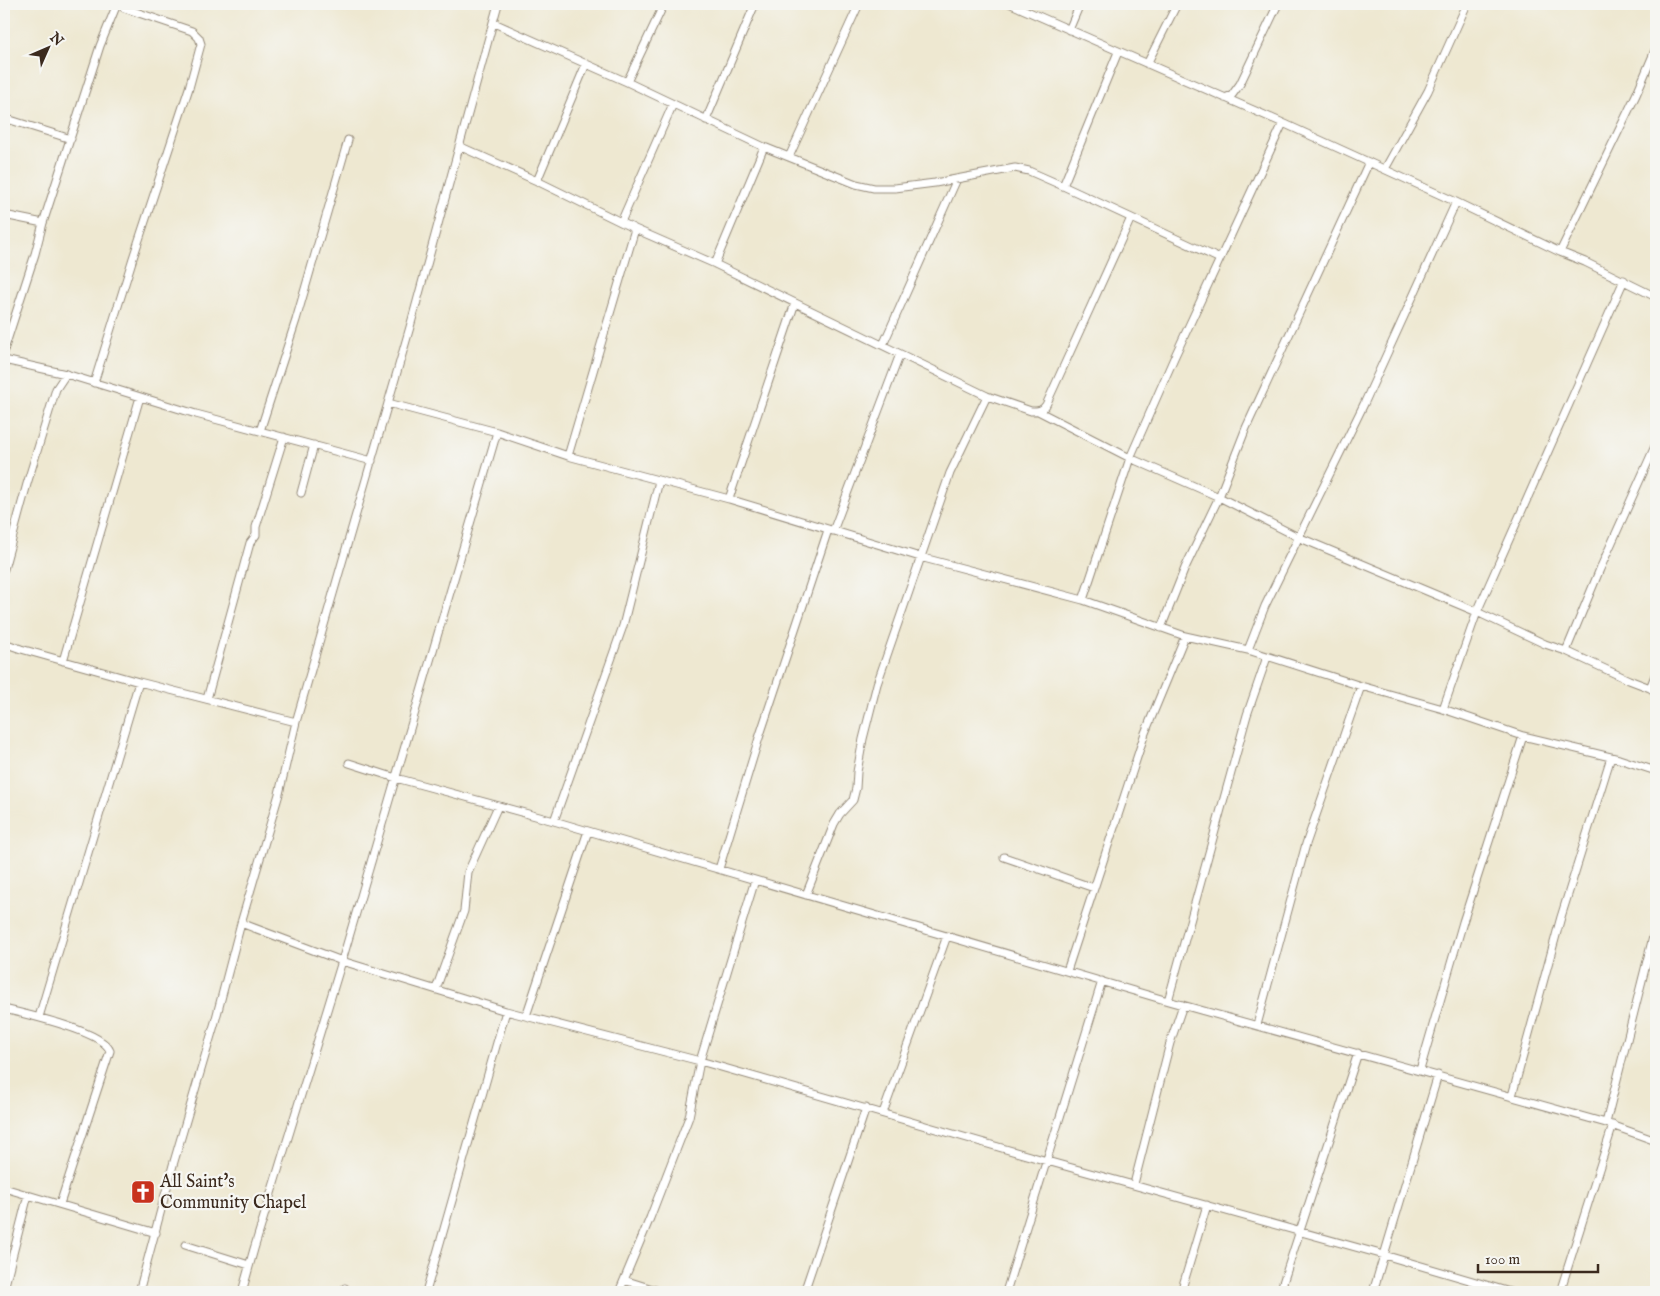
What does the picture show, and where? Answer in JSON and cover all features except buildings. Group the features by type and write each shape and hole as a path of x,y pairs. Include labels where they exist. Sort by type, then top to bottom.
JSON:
{"street":[{"path":"4,350 100,46 116,4"},
{"path":"94,382 189,88 201,44 200,38 192,31 124,8 121,4"},
{"path":"139,1292 241,923 279,794 296,722 372,460 498,4"},
{"path":"627,82 664,4"},
{"path":"706,120 755,4"},
{"path":"789,158 858,4"},
{"path":"1011,4 1283,123 1656,296"},
{"path":"1069,30 1080,4"},
{"path":"1147,64 1177,4"},
{"path":"1226,98 1232,95 1240,84 1278,4"},
{"path":"1385,170 1428,91 1466,4"},
{"path":"494,23 627,82 764,147 856,184 874,188 895,188 1015,168 1029,171 1063,186 1220,259"},
{"path":"1560,252 1636,95 1656,48"},
{"path":"1063,186 1118,52"},
{"path":"538,180 586,64"},
{"path":"621,222 673,104"},
{"path":"4,118 71,139"},
{"path":"1083,600 1130,458 1283,123"},
{"path":"260,431 296,320 348,140"},
{"path":"459,146 538,180 635,229 715,264 988,396 1031,411 1038,411 1046,405 1131,218"},
{"path":"715,264 764,147"},
{"path":"1161,628 1185,568 1219,497 1246,428 1368,162"},
{"path":"882,345 957,179"},
{"path":"1248,650 1265,606 1364,404 1456,202"},
{"path":"4,215 43,223"},
{"path":"568,456 635,229"},
{"path":"1443,709 1477,612 1624,280"},
{"path":"729,499 795,303"},
{"path":"719,869 762,728 830,531 900,354"},
{"path":"4,360 66,374 260,431 372,460"},
{"path":"4,569 56,389 66,374"},
{"path":"806,895 834,824 852,800 856,788 863,739 877,684 950,474 988,396"},
{"path":"63,661 140,397"},
{"path":"388,403 497,432 568,456 729,499 920,557 1083,600 1185,636 1248,650 1361,686 1443,709 1523,736 1611,757 1656,771"},
{"path":"1038,411 1130,458 1219,497 1298,537 1477,612 1545,644 1566,650 1595,665 1653,690 1656,673"},
{"path":"242,1292 342,961 497,432"},
{"path":"207,699 250,543 256,534 256,528 284,437"},
{"path":"1566,650 1656,444"},
{"path":"301,493 314,445"},
{"path":"554,821 623,626 659,481"},
{"path":"1067,971 1145,733 1185,636"},
{"path":"4,643 139,682 296,722"},
{"path":"1168,1001 1247,715 1267,656"},
{"path":"39,1017 139,682"},
{"path":"1257,1025 1306,844 1361,686"},
{"path":"1420,1070 1464,922 1523,736"},
{"path":"1512,1096 1561,917 1611,757"},
{"path":"349,763 396,778 554,821 1168,1001 1512,1096 1609,1124 1656,1140"},
{"path":"436,990 464,911 468,872 498,806"},
{"path":"526,1016 588,831"},
{"path":"1004,858 1094,888"},
{"path":"619,1292 689,1117 700,1061 755,880"},
{"path":"241,923 342,961 506,1011 700,1061 1510,1292"},
{"path":"1560,1292 1609,1124 1656,925"},
{"path":"883,1113 947,936"},
{"path":"1006,1292 1102,981"},
{"path":"1134,1184 1170,1043 1182,1005"},
{"path":"4,1008 39,1017 100,1040 105,1043 110,1052 60,1204"},
{"path":"426,1292 506,1011"},
{"path":"1280,1292 1358,1053"},
{"path":"1373,1292 1438,1075"},
{"path":"804,1292 866,1108"},
{"path":"4,1188 156,1233"},
{"path":"4,1289 28,1195"},
{"path":"1181,1292 1207,1205"},
{"path":"185,1245 249,1265"},
{"path":"624,1280 662,1292"}],"place":[{"name":"All Saint's Community Chapel","path":"143,1192"}]}
